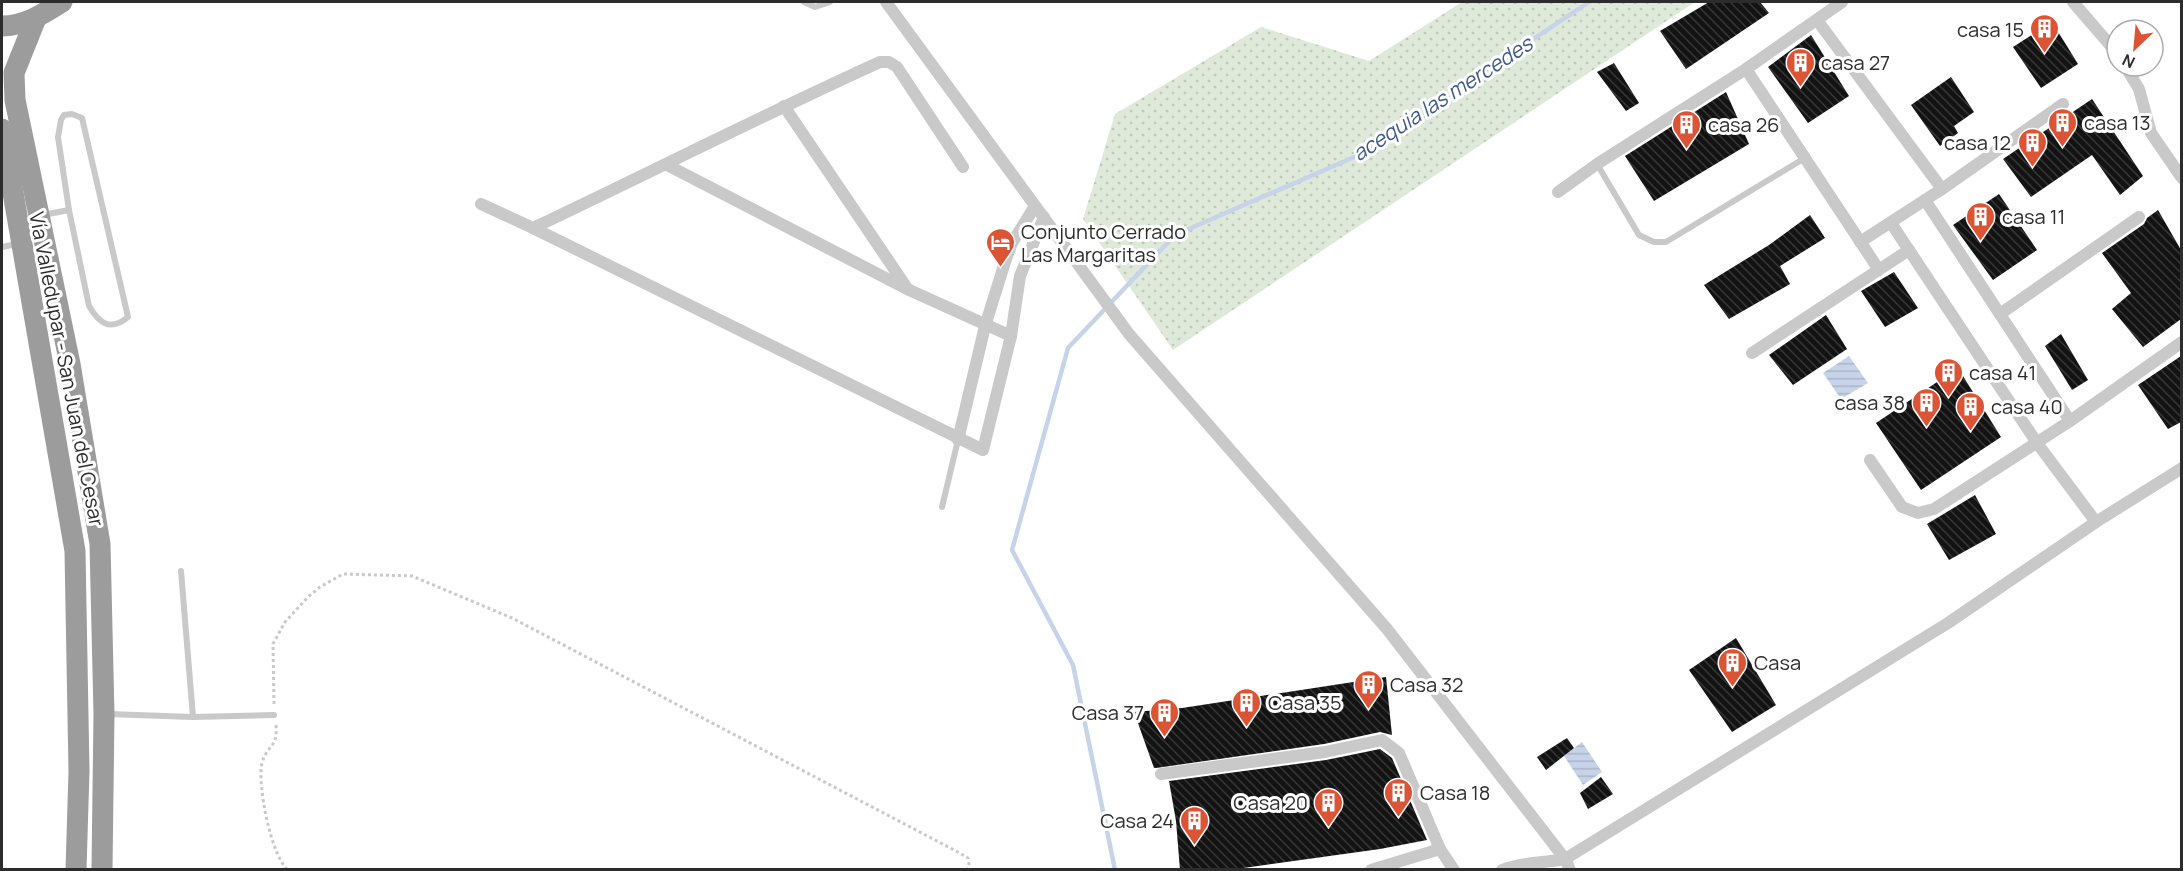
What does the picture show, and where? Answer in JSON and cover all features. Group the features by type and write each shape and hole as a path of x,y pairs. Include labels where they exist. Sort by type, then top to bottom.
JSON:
{"highway":[{"path":"2,26 13,26 36,18 62,2"},
{"name":"Vía Valledupar - San Juan del Cesar","path":"36,18 14,73 15,100 70,364 100,544 104,714 102,870"},
{"name":"Vía Valledupar - San Juan del Cesar","path":"2,129 11,245 75,551 79,771 76,870"}],"street":[{"path":"886,2 1130,334 1387,629 1568,865"},
{"path":"1558,192 1597,164 1746,69 1842,2"},
{"path":"2073,2 2105,39"},
{"path":"1817,20 1942,189"},
{"path":"533,228 880,62 889,62 897,67 963,167"},
{"path":"1746,69 1879,270"},
{"path":"2132,78 2139,89 2151,133 2181,178"},
{"path":"1860,242 1942,189 2063,104"},
{"path":"784,106 907,289"},
{"path":"667,165 907,289 1011,336"},
{"path":"1924,200 2070,421"},
{"path":"481,204 958,440 983,450 1011,336 1020,276 1044,217"},
{"path":"958,440 985,326 1006,259 1012,243 1035,206"},
{"path":"2000,314 2139,217"},
{"path":"1891,223 2037,443 2096,522"},
{"path":"1752,353 1909,250"},
{"path":"1870,460 1902,507 1918,513 1934,509 2070,421 2181,342"},
{"path":"1503,870 1518,865 1539,867 1568,865 1948,622 2096,522 2181,468"},
{"path":"1161,774 1325,752 1382,740 1399,753 1440,849 1454,870"},
{"path":"1371,870 1440,849"}],"lane":[{"path":"804,2 815,7 830,2"},
{"path":"72,114 82,118 128,317 122,322 112,325 97,320 89,306 69,210 58,137 61,120 64,116 72,114"},
{"path":"1597,164 1639,235 1654,242 1666,242 1805,158"},
{"path":"39,216 69,210"},
{"path":"942,507 958,440"},
{"path":"182,571 193,717"},
{"path":"104,714 193,717 274,715"}],"path":[{"path":"288,870 276,851 270,833 261,774 265,757 277,736 274,715 273,644 285,622 308,597 343,574 412,576 512,618 956,851 968,858 967,870"}],"green space":[{"path":"1462,2 1695,2 1173,350 1083,219 1115,114 1261,27 1369,61"}],"water":[{"path":"1849,356 1868,383 1841,399 1823,373"},
{"path":"1582,742 1602,772 1583,785 1564,756"}],"building":[{"path":"1709,2 1760,2 1769,13 1686,69 1660,31"},
{"name":"casa 15","path":"2052,22 2078,64 2041,88 2013,47"},
{"path":"1811,35 1849,96 1808,123 1768,67"},
{"path":"1614,63 1639,103 1626,111 1597,72"},
{"path":"1951,77 1974,112 1954,126 1958,133 1940,146 1911,105"},
{"name":"casa 26","path":"1726,92 1749,144 1654,201 1625,156"},
{"path":"2092,99 2143,176 2120,195 2092,155 2031,197 2003,159"},
{"path":"1999,194 2037,250 1993,280 1953,225"},
{"path":"2158,210 2181,250 2181,319 2143,347 2112,309 2131,293 2102,253 2144,224 2147,218"},
{"path":"1810,215 1825,238 1780,266 1790,284 1729,319 1704,285 1769,245"},
{"path":"1894,272 1918,308 1885,327 1861,291"},
{"path":"1826,315 1847,349 1793,385 1769,355"},
{"path":"2061,334 2088,380 2072,390 2045,346"},
{"path":"2181,356 2181,422 2168,429 2138,385"},
{"path":"1958,368 2001,437 1921,490 1876,423"},
{"path":"1975,495 1996,534 1949,560 1927,524"},
{"name":"Casa","path":"1736,638 1776,705 1732,732 1689,670"},
{"path":"1386,677 1392,735 1380,732 1324,744 1156,768 1154,768 1134,712 1182,708"},
{"path":"1567,738 1574,748 1546,770 1537,757"},
{"path":"1380,749 1392,758 1427,840 1380,849 1229,870 1180,870 1176,821 1169,781 1326,760"},
{"path":"1601,777 1613,794 1588,809 1580,793"}],"waterway":[{"name":"acequia las mercedes","path":"1115,870 1073,665 1012,550 1068,348 1175,235 1359,155 1589,2"}],"place":[{"name":"casa 15","path":"2045,54"},
{"name":"casa 27","path":"1800,88"},
{"name":"casa 13","path":"2063,148"},
{"name":"casa 26","path":"1687,150"},
{"name":"casa 12","path":"2032,168"},
{"name":"casa 11","path":"1981,242"},
{"name":"Conjunto Cerrado Las Margaritas","path":"1000,268"},
{"name":"casa 41","path":"1948,398"},
{"name":"casa 38","path":"1926,428"},
{"name":"casa 40","path":"1970,432"},
{"name":"Casa","path":"1733,688"},
{"name":"Casa 32","path":"1369,710"},
{"name":"Casa 35","path":"1247,728"},
{"name":"Casa 37","path":"1165,738"},
{"name":"Casa 18","path":"1399,818"},
{"name":"Casa 20","path":"1329,828"},
{"name":"Casa 24","path":"1195,846"}]}
